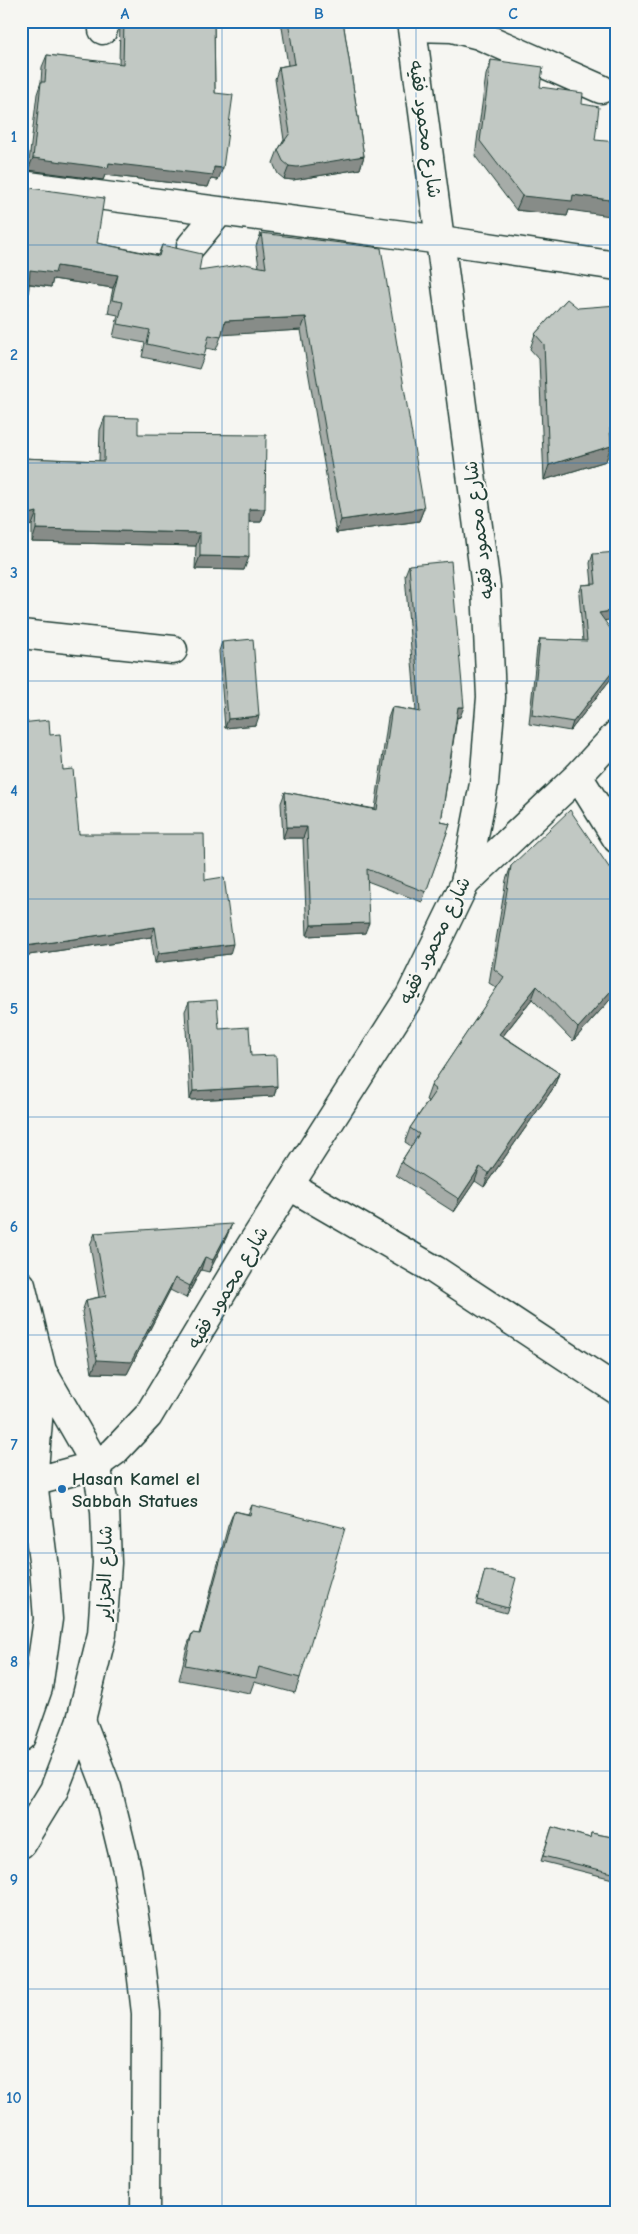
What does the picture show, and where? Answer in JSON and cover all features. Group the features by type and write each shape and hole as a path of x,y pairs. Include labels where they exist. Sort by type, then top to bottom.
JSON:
{"main road":[{"path":"412,24 452,28 479,34 601,89"},
{"name":"شارع محمود فقيه","path":"33,1482 96,1465 114,1452 148,1416 410,996 465,883 484,784 491,697 486,587 412,24"},
{"path":"21,185 440,240 617,266"},
{"path":"191,246 220,211"},
{"path":"21,634 173,650"},
{"path":"465,883 578,776 617,734"},
{"path":"578,776 617,838"},
{"path":"290,1186 435,1270 617,1390"},
{"path":"21,1286 42,1371 33,1482 44,1568 48,1619 38,1688 21,1737"},
{"name":"شارع الجزاير","path":"21,1844 54,1790 81,1720 102,1634 107,1563 105,1510 96,1465 42,1371"},
{"path":"81,1720 106,1788 127,1870 137,1936 146,2013 145,2213"}],"building":[{"path":"124,21 214,21 215,93 233,95 223,168 214,167 213,175 109,163 108,168 33,158 41,82 45,82 47,55 123,64"},
{"path":"288,21 343,21 364,156 297,167 289,166 283,161 278,150 290,133 279,67 295,64"},
{"path":"491,60 543,67 540,87 583,93 582,104 599,107 595,140 617,142 617,201 573,195 572,201 522,196 480,141"},
{"path":"30,188 104,198 97,243 159,256 162,245 202,254 199,271 245,264 266,268 261,233 381,248 424,508 341,520 306,317 225,321 221,337 209,335 204,356 147,344 150,330 118,324 123,302 112,300 118,275 57,266 55,273 30,270 27,312 21,311 21,270 28,270 21,269 21,265"},
{"path":"567,299 578,308 617,305 617,428 610,428 611,446 549,465 544,344 535,334"},
{"path":"105,417 138,418 138,434 266,435 265,509 249,509 249,557 200,556 200,533 36,529 37,512 21,516 21,458 104,461"},
{"path":"617,552 617,610 599,613 617,638 617,666 573,722 532,715 540,639 587,641 582,585 596,584 593,554"},
{"path":"451,561 464,707 458,707 441,822 450,824 426,892 367,869 369,923 311,925 307,827 287,827 285,792 377,810 392,707 420,712 409,565"},
{"path":"253,639 259,716 228,719 222,642"},
{"path":"49,720 50,735 60,734 63,770 73,769 79,834 204,834 205,880 224,877 233,944 159,953 155,927 26,946 21,914 21,738 23,738 21,723"},
{"path":"570,810 617,879 617,984 578,1028 537,986 499,1034 559,1073 489,1173 480,1167 459,1199 401,1162 419,1134 410,1128 436,1090 431,1086 504,977 494,969 511,866"},
{"path":"217,1000 219,1029 249,1027 251,1056 276,1055 277,1086 193,1091 189,1002"},
{"path":"232,1224 213,1260 205,1257 190,1286 175,1278 131,1362 97,1360 86,1300 106,1296 95,1233"},
{"path":"252,1505 345,1528 300,1678 259,1667 256,1678 185,1665 192,1633 200,1634 234,1511 250,1515"},
{"path":"485,1570 516,1578 508,1608 477,1600"},
{"path":"552,1827 590,1838 591,1833 617,1838 617,1874 543,1856"}],"place":[{"name":"Hasan Kamel el Sabbah Statues","path":"62,1489"}]}
